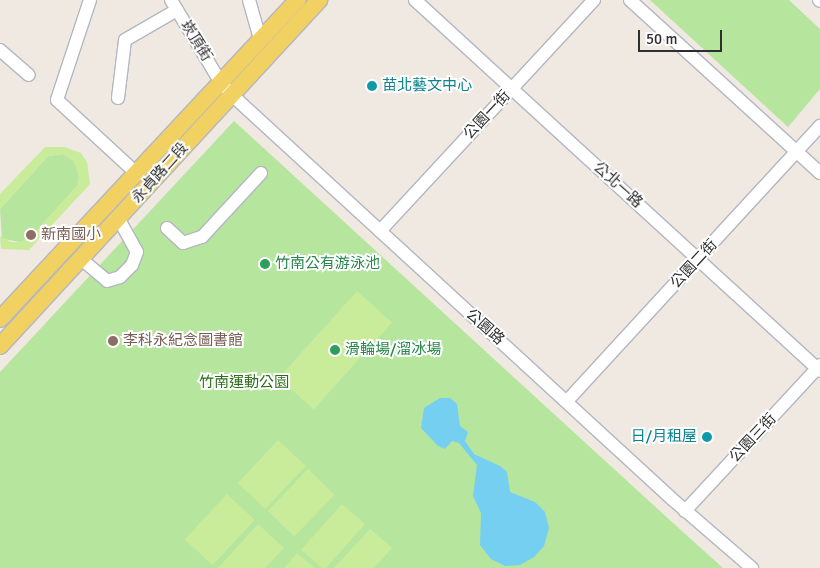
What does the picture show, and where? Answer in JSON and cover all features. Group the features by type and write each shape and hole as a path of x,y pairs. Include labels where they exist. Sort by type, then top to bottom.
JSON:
{"main road":[{"name":"永貞路二段","path":"0,319 297,0"},
{"name":"永貞路二段","path":"0,346 319,0"}],"street":[{"path":"90,0 57,100 136,173"},
{"path":"249,0 260,40"},
{"name":"公北一路","path":"415,0 819,368"},
{"name":"公園一街","path":"380,231 594,0"},
{"path":"630,0 820,173"},
{"path":"118,98 125,40 174,5"},
{"name":"崁頂街","path":"174,5 220,83"},
{"path":"0,50 29,75"},
{"name":"公園路","path":"220,83 685,511 752,568"},
{"name":"公園二街","path":"566,401 820,126"},
{"path":"167,228 183,243 202,237 262,173"},
{"path":"80,258 107,281 120,277 132,265 137,252 118,218"},
{"name":"公園三街","path":"685,511 819,368"}],"green space":[{"path":"650,0 789,0 820,29 820,89 788,127"},
{"name":"竹南運動公園","path":"234,121 723,568 0,568 0,372"},
{"path":"45,147 65,147 81,153 87,162 90,184 29,250 1,249 0,236 11,242 21,242 30,237 78,185 79,176 74,161 63,154 48,156 0,209 0,194"},
{"path":"63,154 74,161 79,176 78,185 31,237 21,242 2,239 0,209 48,156"},
{"name":"滑輪場/溜冰場","path":"357,291 392,322 314,409 279,378"},
{"path":"278,440 306,466 266,509 238,483"},
{"path":"308,469 335,495 294,536 268,511"},
{"path":"227,494 255,520 213,565 185,539"},
{"path":"342,504 365,524 326,568 322,568 301,550"},
{"path":"258,524 284,548 265,568 218,568"},
{"path":"370,529 392,548 374,568 334,568"},
{"path":"297,553 315,568 284,568"}],"water":[{"path":"440,398 450,398 457,404 460,426 468,432 465,441 474,454 500,466 507,472 510,492 535,502 545,512 549,528 544,546 534,557 520,565 505,566 491,559 480,545 481,513 473,496 477,465 459,443 452,441 445,449 438,446 421,428 424,408"}],"place":[{"name":"苗北藝文中心","path":"372,86"},
{"name":"新南國小","path":"31,235"},
{"name":"竹南公有游泳池","path":"265,264"},
{"name":"李科永紀念圖書館","path":"113,341"},
{"name":"滑輪場/溜冰場","path":"335,350"},
{"name":"日/月租屋","path":"707,437"}]}
